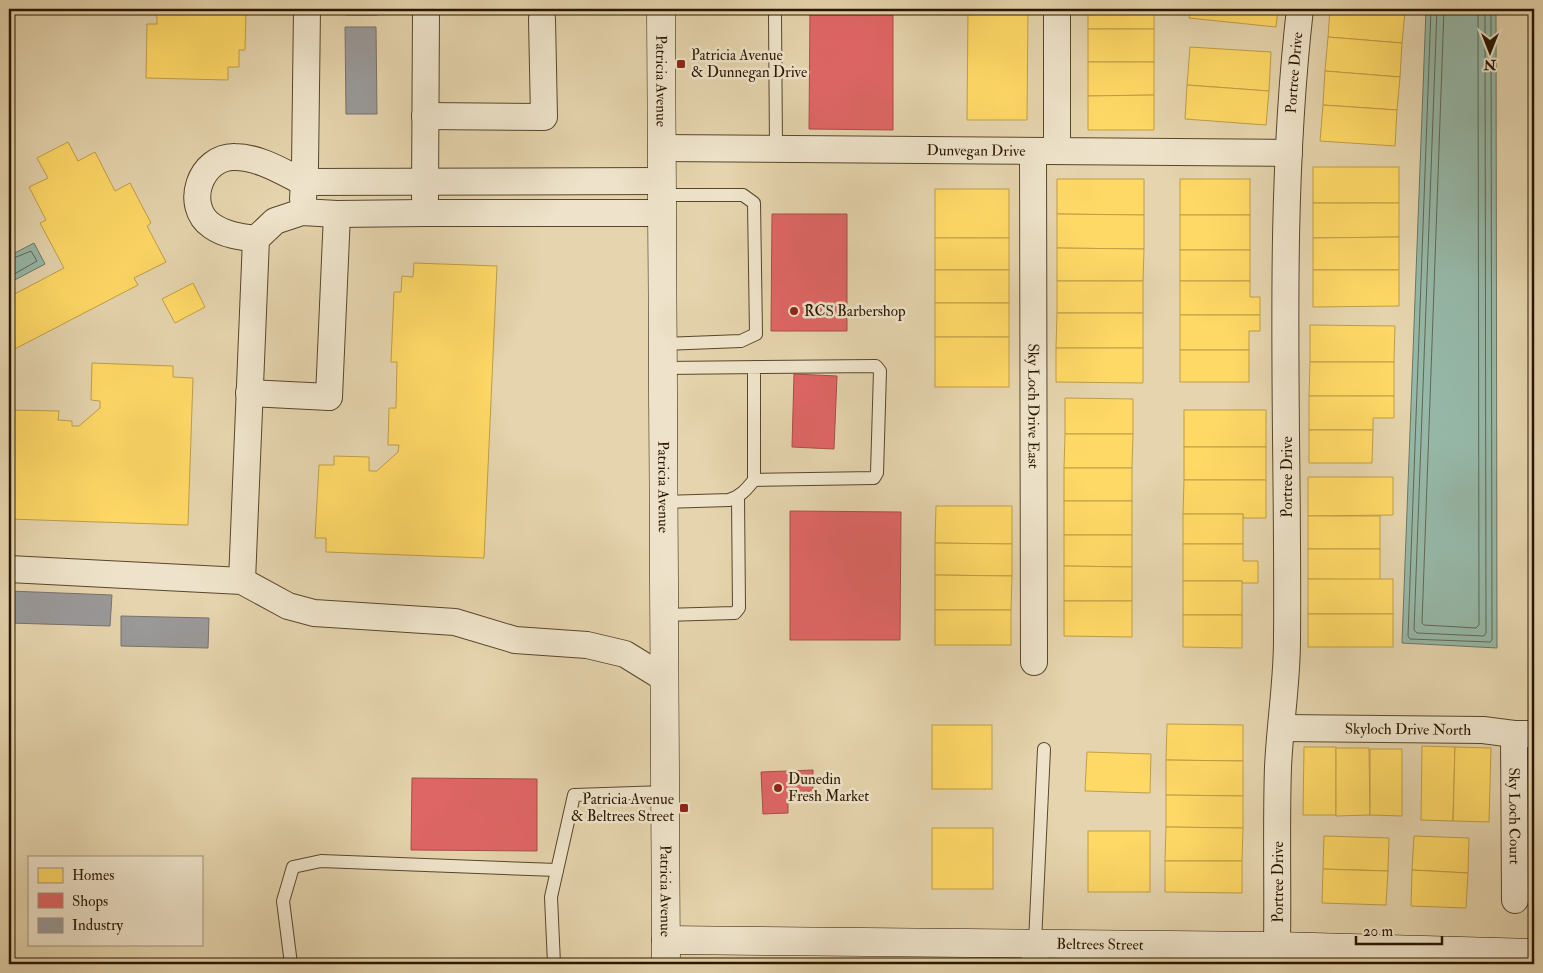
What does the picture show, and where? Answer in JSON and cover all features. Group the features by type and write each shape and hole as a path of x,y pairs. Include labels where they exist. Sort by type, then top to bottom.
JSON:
{"street":[{"path":"302,212 307,9"},
{"path":"425,213 426,9"},
{"name":"Patricia Avenue","path":"661,9 666,952"},
{"name":"Sky Loch Drive East","path":"1034,662 1045,151 1057,9"},
{"name":"Portree Drive","path":"1277,946 1278,765 1287,643 1286,224 1296,44 1300,9"},
{"path":"425,116 544,116 542,19"},
{"name":"Dunvegan Drive","path":"662,148 1289,153"},
{"path":"256,240 232,235 218,229 212,226 200,213 197,198 199,184 206,170 217,161 234,156 254,160 303,182 425,181 662,196"},
{"path":"242,581 256,240 275,221 302,212 338,214 425,213 662,196"},
{"path":"249,393 329,397 338,214"},
{"path":"9,568 242,581 288,606 314,614 455,622 515,640 587,645 625,654 664,678"},
{"name":"Skyloch Drive North","path":"1282,728 1483,730 1524,734"},
{"name":"Sky Loch Court","path":"1515,900 1524,734"},
{"name":"Beltrees Street","path":"666,952 1035,953 1277,946 1341,956 1534,953"}],"lane":[{"path":"775,16 776,149"},
{"path":"662,196 743,195 754,203 756,334 741,341 663,356"},
{"path":"663,356 754,367 876,366 880,370 877,473 874,478 754,480"},
{"path":"663,502 720,501 738,497 754,480 754,367"},
{"path":"664,615 736,613 739,608 738,497"},
{"path":"1035,953 1044,749"},
{"path":"554,964 550,897 574,795 665,792"},
{"path":"291,964 283,901 293,868 321,861 556,870"}],"water":[{"path":"1426,9 1496,9 1497,648 1402,643"},
{"path":"34,243 45,264 9,283 9,256"}],"building: Homes":[{"path":"9,9 116,9 116,11 9,11"},
{"path":"149,9 246,9 245,50 239,50 239,67 228,67 228,80 146,78 147,24 157,24 157,17"},
{"path":"968,9 1028,9 1027,120 967,120"},
{"path":"1088,9 1154,9 1154,29 1088,29"},
{"path":"1190,9 1278,9 1276,27 1189,18"},
{"path":"1330,9 1405,11 1402,43 1328,37"},
{"path":"1371,9 1405,9 1405,11"},
{"path":"1088,29 1154,29 1154,62 1088,62"},
{"path":"1328,37 1402,43 1400,77 1325,71"},
{"path":"1190,47 1271,52 1269,91 1187,85"},
{"path":"1088,62 1154,62 1154,95 1088,96"},
{"path":"1325,71 1400,77 1397,110 1323,105"},
{"path":"1187,85 1269,91 1266,125 1185,119"},
{"path":"1154,95 1154,130 1088,130 1088,96"},
{"path":"1323,105 1397,110 1395,146 1320,141"},
{"path":"68,142 78,161 95,152 115,191 130,183 151,223 147,226 166,262 134,278 138,285 11,351 9,347 9,297 64,268 40,223 46,220 29,187 48,178 37,158"},
{"path":"1313,167 1399,167 1399,203 1313,203"},
{"path":"1057,179 1144,179 1144,215 1057,214"},
{"path":"1180,179 1250,179 1250,215 1180,215"},
{"path":"935,189 1009,189 1009,238 935,238"},
{"path":"1313,203 1399,203 1399,237 1313,238"},
{"path":"1057,214 1144,215 1144,249 1057,248"},
{"path":"1180,215 1250,215 1250,250 1180,250"},
{"path":"1399,237 1399,270 1313,270 1313,238"},
{"path":"935,238 1009,238 1009,270 935,270"},
{"path":"1057,248 1144,249 1143,281 1057,281"},
{"path":"1180,250 1250,250 1250,281 1180,281"},
{"path":"414,263 497,266 484,558 326,552 326,538 315,538 319,465 334,465 334,456 369,457 369,471 377,471 398,452 399,445 388,445 389,408 396,408 397,362 391,362 394,292 401,292 402,276 413,277"},
{"path":"935,270 1009,270 1009,303 935,303"},
{"path":"1313,270 1399,270 1399,306 1313,307"},
{"path":"1057,281 1143,281 1143,313 1057,313"},
{"path":"1180,281 1250,281 1250,297 1260,297 1260,315 1180,315"},
{"path":"193,283 205,307 175,323 162,299"},
{"path":"935,303 1009,303 1009,337 935,337"},
{"path":"1057,313 1143,313 1143,348 1056,348"},
{"path":"1180,315 1260,315 1260,331 1249,331 1249,350 1180,350"},
{"path":"1310,325 1395,326 1394,362 1310,362"},
{"path":"935,337 1009,337 1009,387 935,387"},
{"path":"1056,348 1143,348 1143,383 1056,382"},
{"path":"1180,350 1249,350 1249,382 1180,382"},
{"path":"1310,362 1394,362 1394,396 1309,396"},
{"path":"92,363 173,366 173,377 193,378 188,525 9,519 9,410 59,411 58,420 72,421 72,426 79,426 100,408 100,401 91,400"},
{"path":"1309,396 1394,396 1394,418 1373,418 1373,430 1309,430"},
{"path":"1065,398 1133,399 1133,434 1065,434"},
{"path":"1184,410 1266,410 1266,447 1184,447"},
{"path":"1309,430 1373,430 1372,463 1309,463"},
{"path":"1065,434 1133,434 1132,468 1064,468"},
{"path":"1184,447 1266,447 1266,480 1184,480"},
{"path":"1064,468 1132,468 1132,501 1064,501"},
{"path":"1308,477 1393,477 1393,515 1308,516"},
{"path":"1184,480 1266,480 1266,518 1243,518 1243,514 1183,514"},
{"path":"1064,501 1132,501 1132,535 1064,535"},
{"path":"936,506 1012,506 1012,544 935,543"},
{"path":"1183,514 1243,514 1243,544 1183,544"},
{"path":"1308,516 1380,516 1380,549 1308,549"},
{"path":"1064,535 1132,535 1132,567 1064,566"},
{"path":"935,543 1012,544 1012,576 935,575"},
{"path":"1183,544 1243,544 1243,561 1258,561 1258,583 1242,583 1242,581 1183,581"},
{"path":"1308,549 1380,549 1380,580 1308,579"},
{"path":"1064,566 1132,567 1132,601 1064,601"},
{"path":"935,575 1012,576 1011,610 935,610"},
{"path":"1308,579 1393,579 1393,614 1308,614"},
{"path":"1183,581 1242,581 1242,615 1183,615"},
{"path":"1064,601 1132,601 1132,637 1064,636"},
{"path":"935,610 1011,610 1011,645 935,645"},
{"path":"1308,614 1393,614 1393,647 1308,647"},
{"path":"1183,615 1242,615 1242,648 1183,647"},
{"path":"1167,724 1243,725 1243,761 1166,760"},
{"path":"932,725 992,725 992,789 932,789"},
{"path":"1422,746 1455,747 1453,821 1421,820"},
{"path":"1304,747 1336,747 1336,815 1303,815"},
{"path":"1455,747 1491,748 1489,822 1453,821"},
{"path":"1336,748 1369,748 1370,815 1336,816"},
{"path":"1370,749 1402,749 1402,816 1370,815"},
{"path":"1087,752 1151,754 1150,793 1085,791"},
{"path":"1166,760 1243,761 1243,796 1166,795"},
{"path":"1166,795 1243,796 1243,828 1166,827"},
{"path":"1166,827 1243,828 1242,861 1165,861"},
{"path":"932,828 993,828 993,889 932,889"},
{"path":"1088,831 1150,831 1150,892 1088,892"},
{"path":"1324,836 1389,838 1388,871 1323,869"},
{"path":"1414,836 1469,838 1468,873 1412,870"},
{"path":"1165,861 1242,861 1242,893 1165,892"},
{"path":"1323,869 1388,871 1386,905 1322,903"},
{"path":"1412,870 1468,873 1466,908 1411,906"}],"building: Shops":[{"path":"810,9 893,9 893,130 809,129"},
{"path":"772,214 847,214 847,331 771,331"},
{"path":"794,374 837,376 834,449 792,447"},
{"path":"790,511 901,512 900,640 790,640"},
{"path":"813,770 813,791 788,792 788,813 763,814 761,772"},
{"path":"412,778 537,779 537,851 411,850"}],"building: Industry":[{"path":"346,9 377,9 377,15 346,15"},
{"path":"345,27 376,27 377,114 346,114"},
{"path":"9,591 112,595 110,626 9,623"},
{"path":"121,616 209,618 208,648 121,646"}],"place":[{"name":"Patricia Avenue & Dunnegan Drive","path":"681,64"},
{"name":"RCS Barbershop","path":"794,311"},
{"name":"Dunedin Fresh Market","path":"778,788"},
{"name":"Patricia Avenue & Beltrees Street","path":"684,808"}]}
